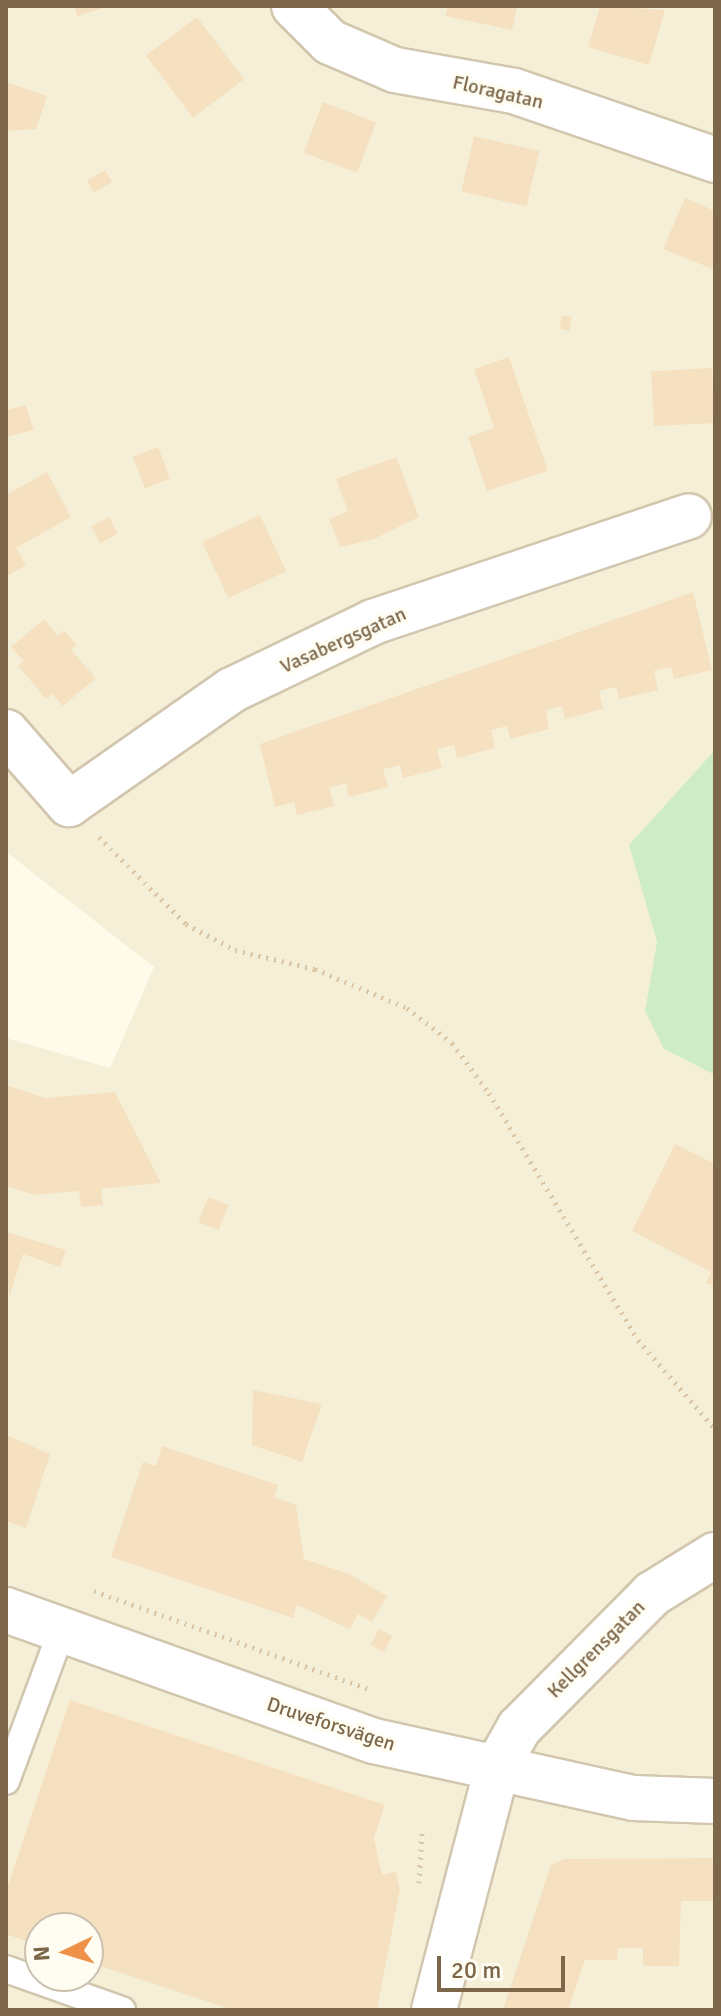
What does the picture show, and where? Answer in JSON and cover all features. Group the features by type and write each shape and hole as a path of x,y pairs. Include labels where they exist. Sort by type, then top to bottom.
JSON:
{"street":[{"name":"Floragatan","path":"294,6 330,42 395,70 514,91 715,160"},
{"name":"Vasabergsgatan","path":"69,804 232,690 373,622 689,516"},
{"path":"6,732 69,804"},
{"name":"Kellgrensgatan","path":"434,2010 498,1765 519,1728 652,1594 715,1555"},
{"name":"Druveforsvägen","path":"6,1610 374,1741 498,1765 634,1798 715,1801"}],"lane":[{"path":"6,1781 62,1630"},
{"path":"6,1969 122,2010"}],"path":[{"path":"69,804 145,889 186,924 235,950 315,969 407,1008 452,1043 489,1093 638,1340 715,1429"},
{"path":"82,1587 378,1693"}],"shaded area":[{"path":"6,6 715,6 715,2010 6,2010 6,1038 110,1068 154,967 6,852"}],"green space":[{"path":"715,750 715,1075 664,1049 645,1011 657,942 629,845"}],"building":[{"path":"74,6 106,6 107,7 77,16"},
{"path":"448,6 517,6 512,30 445,16"},
{"path":"600,6 665,10 649,65 588,47"},
{"path":"197,17 244,79 193,118 146,56"},
{"path":"6,82 47,96 36,129 6,131"},
{"path":"323,102 376,122 357,173 304,152"},
{"path":"474,136 539,151 526,207 461,192"},
{"path":"105,170 112,182 94,193 87,180"},
{"path":"685,198 715,211 715,270 663,249"},
{"path":"562,315 572,317 569,331 559,329"},
{"path":"509,357 548,471 487,491 468,437 494,428 474,369"},
{"path":"712,368 715,423 654,426 651,371"},
{"path":"26,405 34,430 6,437 6,410"},
{"path":"158,447 170,479 145,488 133,457"},
{"path":"396,457 419,517 374,539 340,547 329,519 348,511 336,479"},
{"path":"47,472 71,517 16,548 26,565 6,577 6,495"},
{"path":"260,515 286,571 228,598 202,542"},
{"path":"109,517 118,534 100,543 91,526"},
{"path":"693,592 712,670 674,679 671,667 654,671 658,690 619,699 616,687 599,691 603,709 565,719 562,706 546,710 549,729 510,739 507,726 491,730 495,748 457,758 454,745 437,749 442,768 403,778 400,765 383,769 388,787 349,797 346,783 329,788 334,806 297,815 294,802 275,807 260,744"},
{"path":"44,619 58,636 64,630 77,645 71,650 96,678 63,706 52,694 46,699 18,666 24,661 11,647"},
{"path":"6,1085 45,1098 115,1092 161,1183 101,1189 103,1205 81,1207 79,1191 34,1195 6,1186"},
{"path":"675,1144 715,1164 715,1287 706,1283 711,1272 632,1231"},
{"path":"208,1197 229,1205 219,1230 198,1222"},
{"path":"6,1232 66,1250 60,1267 23,1254 9,1297"},
{"path":"253,1390 322,1404 302,1462 252,1445"},
{"path":"6,1435 50,1454 26,1528 6,1521"},
{"path":"162,1446 278,1485 274,1497 296,1505 304,1559 349,1574 387,1596 372,1622 358,1614 350,1629 297,1605 293,1618 111,1557 143,1462 156,1466"},
{"path":"379,1629 392,1636 384,1652 371,1645"},
{"path":"70,1700 385,1805 374,1838 382,1875 396,1871 400,1889 377,2010 233,2010 104,1967 104,1912 24,1912 24,1940 6,1934 6,1891"},
{"path":"714,1858 715,1901 681,1901 679,1966 643,1966 643,1948 618,1948 617,1960 585,1960 568,2010 503,2010 551,1865 564,1859"}]}
